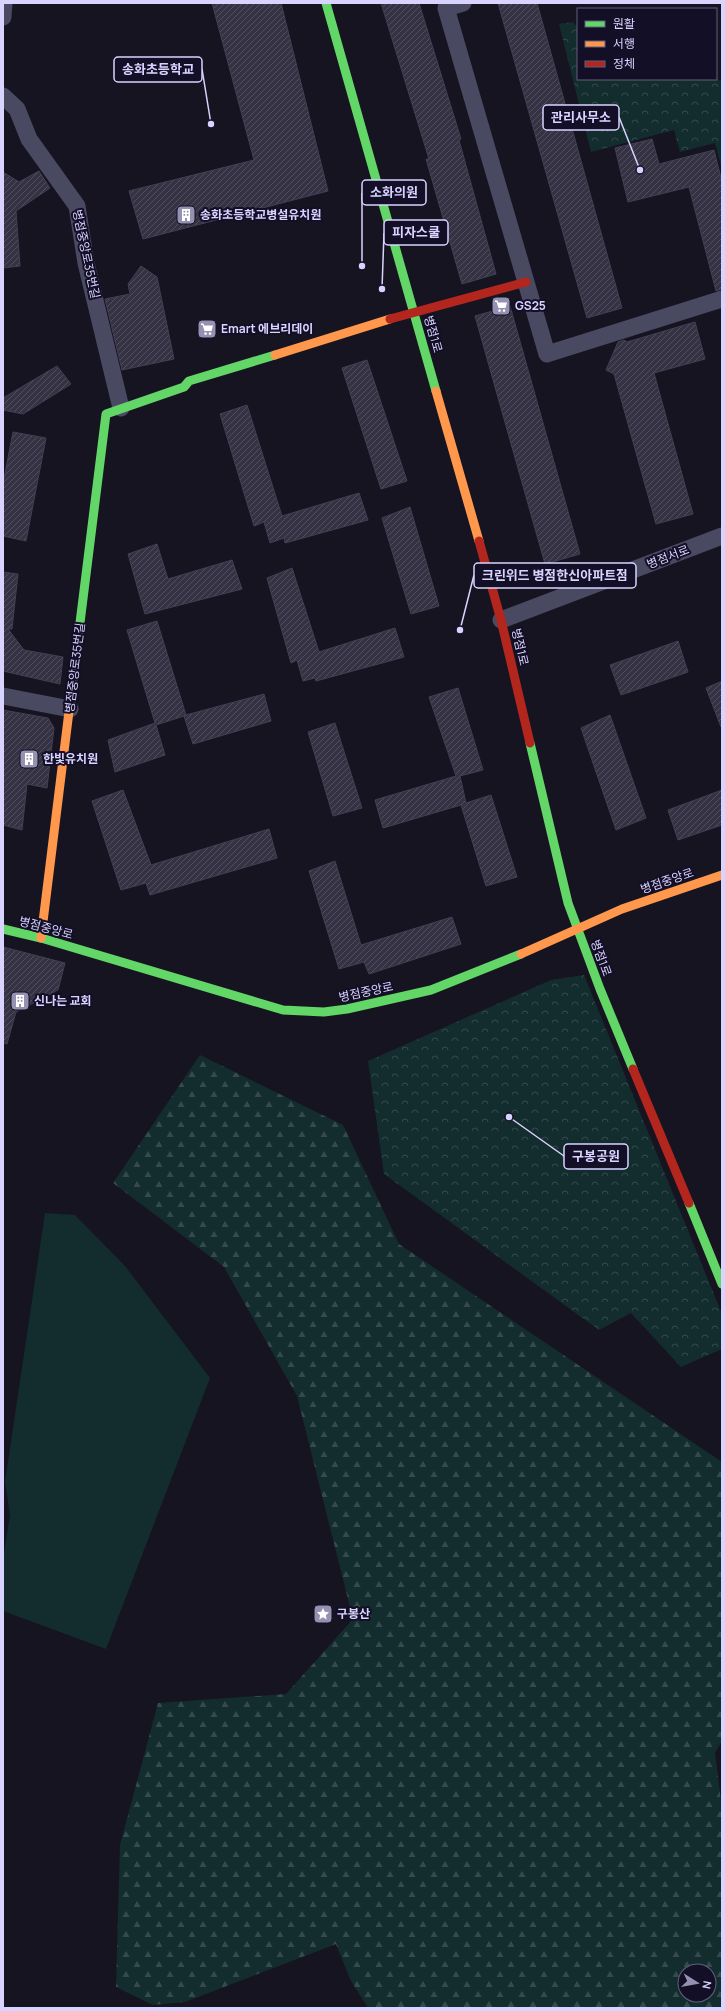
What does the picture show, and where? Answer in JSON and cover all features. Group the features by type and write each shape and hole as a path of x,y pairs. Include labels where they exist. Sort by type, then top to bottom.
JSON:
{"street":[{"name":"병점1로","path":"326,3 501,620 568,903 600,989 722,1284"},
{"path":"463,3 446,8 547,354 722,299"},
{"name":"병점중앙로35번길","path":"3,96 17,109 29,140 77,206 86,263 121,408"},
{"name":"병점중앙로35번길","path":"41,938 106,414 184,387 189,381 414,312 526,282"},
{"name":"병점서로","path":"501,620 722,536"},
{"path":"3,696 70,709"},
{"name":"병점중앙로","path":"3,929 41,938 260,1004 290,1010 324,1012 347,1009 431,990 535,949 622,909 722,875"}],"green space":[{"path":"573,22 577,27 577,80 717,79 722,81 722,169 715,143 680,152 674,130 591,152 559,24"},
{"path":"584,975 722,1314 722,1349 681,1367 631,1313 599,1330 384,1174 368,1061 551,980"},
{"path":"200,1055 343,1125 399,1244 722,1462 722,1741 715,1753 722,1809 722,2008 368,2008 351,1981 336,1944 185,2002 153,2005 116,1987 120,1845 158,1703 286,1694 353,1619 297,1396 224,1267 113,1183"},
{"path":"45,1213 75,1215 125,1266 210,1378 106,1649 3,1611 3,1560 10,1515 5,1482"}],"building":[{"path":"212,3 281,3 328,191 143,239 129,191 254,160"},
{"path":"381,3 419,3 461,139 459,140 496,274 462,284 426,159 429,159"},
{"path":"498,3 537,3 622,308 587,318"},
{"path":"652,139 659,164 714,150 722,182 722,289 716,291 689,187 628,202 615,148"},
{"path":"39,171 50,188 16,211 20,266 3,268 3,172 19,182"},
{"path":"141,266 157,277 174,359 122,370 105,299 130,294 128,284"},
{"path":"510,306 580,554 545,564 475,316"},
{"path":"695,322 705,359 654,373 693,514 656,524 614,374 606,370 618,342 624,340 627,342"},
{"path":"367,360 407,481 381,489 342,368"},
{"path":"57,366 71,384 23,414 3,410 3,398"},
{"path":"247,405 282,516 359,493 368,520 285,543 284,538 270,543 264,522 254,526 220,414"},
{"path":"13,432 46,438 26,541 3,536 3,484"},
{"path":"410,507 439,606 411,614 382,518"},
{"path":"157,544 168,579 232,560 242,589 145,614 128,554"},
{"path":"292,568 319,652 395,628 404,657 316,681 315,678 303,681 297,660 291,663 267,578"},
{"path":"3,572 18,574 12,629 8,629 24,650 63,657 60,684 3,671"},
{"path":"157,621 186,715 264,694 271,721 193,744 184,716 156,725 165,755 115,772 108,740 155,723 127,630"},
{"path":"678,641 688,672 621,695 610,665"},
{"path":"722,681 722,727 721,727 706,688"},
{"path":"458,688 483,770 460,776 466,803 491,795 517,877 486,886 461,805 383,828 375,800 456,776 429,697"},
{"name":"한빛유치원","path":"3,710 48,718 54,728 47,788 27,784 22,830 3,825"},
{"path":"610,715 646,818 616,830 581,728"},
{"path":"335,723 362,808 333,816 308,732"},
{"path":"123,790 151,865 269,829 277,858 150,895 146,883 121,890 92,801"},
{"path":"722,790 722,825 678,840 668,810"},
{"path":"335,861 361,945 452,917 461,944 369,974 364,962 339,969 309,871"},
{"name":"신나는 교회","path":"3,947 65,963 58,990 16,1012 7,1044 3,1043"}],"traffic: fast":[{"path":"326,3 436,391"},
{"path":"72,687 106,414 184,387 189,381 275,355"},
{"path":"530,743 568,903 600,989 633,1069"},
{"path":"3,929 41,938 283,1010 324,1012 347,1009 431,990 521,954"},
{"path":"689,1203 722,1284"}],"traffic: slow":[{"path":"275,355 390,319"},
{"path":"436,391 479,541"},
{"path":"41,938 72,687"},
{"path":"521,954 622,909 722,875"}],"traffic: jam":[{"path":"390,319 526,282"},
{"path":"479,541 501,620 530,743"},
{"path":"633,1069 689,1203"}],"place":[{"name":"송화초등학교","path":"211,124"},
{"name":"관리사무소","path":"640,170"},
{"name":"송화초등학교병설유치원","path":"186,215"},
{"name":"소화의원","path":"362,266"},
{"name":"피자스쿨","path":"382,289"},
{"name":"GS25","path":"501,306"},
{"name":"Emart 에브리데이","path":"207,329"},
{"name":"크린위드 병점한신아파트점","path":"460,630"},
{"name":"한빛유치원","path":"29,759"},
{"name":"신나는 교회","path":"20,1001"},
{"name":"구봉공원","path":"509,1117"},
{"name":"구봉산","path":"323,1614"}]}
